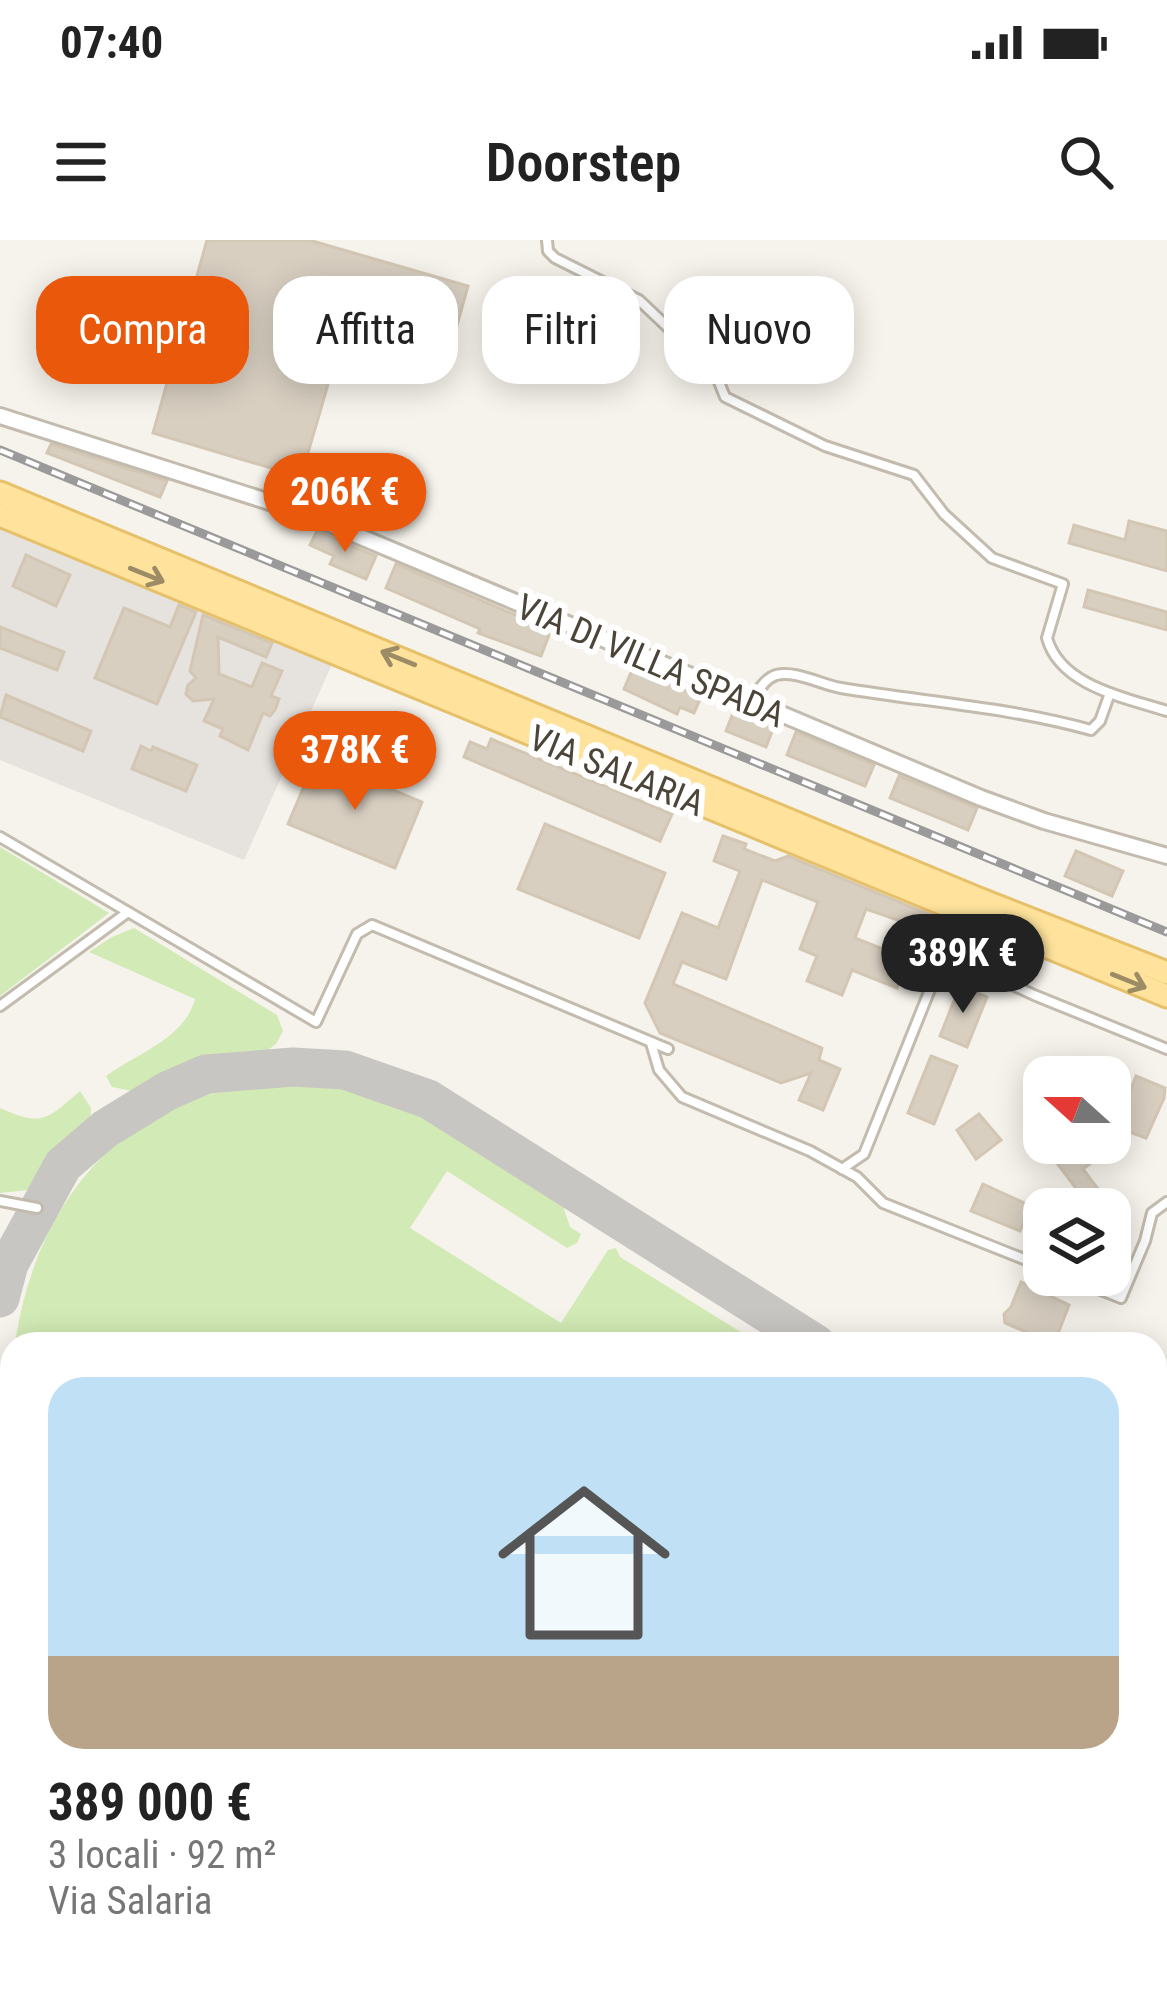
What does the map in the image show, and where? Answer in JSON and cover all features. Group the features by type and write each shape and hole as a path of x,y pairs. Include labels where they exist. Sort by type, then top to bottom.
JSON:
{"main road":[{"name":"VIA SALARIA","path":"0,493 972,907 1167,996"},
{"name":"VIA SALARIA","path":"0,515 972,907 1167,973"}],"street":[{"name":"VIA DI VILLA SPADA","path":"0,416 320,519 751,704 1044,821 1167,856"}],"lane":[{"path":"547,240 555,258 616,286 659,316 715,372 725,397 826,446 914,475 944,514 992,558 1063,584 1048,627 1048,645 1073,674 1110,693 1167,711"},
{"path":"751,704 766,681 790,675 840,688 1043,716 1091,730 1100,721 1110,693"},
{"path":"0,837 316,1022 357,934 372,925 668,1049"},
{"path":"842,1169 864,1154 938,972 959,942 972,907"},
{"path":"0,1006 128,912"},
{"path":"950,955 1167,1049"},
{"path":"650,1041 659,1070 682,1097 810,1150 857,1177 883,1203 1023,1259"},
{"path":"0,1201 37,1208"},
{"path":"1131,1274 1152,1213 1167,1202"}],"shaded area":[{"path":"0,526 333,662 244,860 0,760"}],"green space":[{"path":"0,847 109,913 0,996"},
{"path":"134,928 277,1015 283,1031 276,1044 264,1053 183,1070 137,1092 112,1087 106,1076 170,1035 195,999 89,952"},
{"path":"263,1081 328,1083 391,1100 561,1200 570,1227 581,1234 567,1248 447,1171 410,1228 561,1323 608,1250 616,1248 620,1257 741,1332 18,1332 40,1251 68,1200 104,1155 149,1120 202,1095"},
{"path":"80,1091 91,1108 90,1124 28,1190 0,1193 0,1108 35,1119 59,1109"}],"building":[{"path":"207,240 309,240 433,276 273,276 273,384 328,384 301,477 153,433 167,384 249,384 249,276 197,276"},
{"path":"458,283 468,286 458,322"},
{"path":"51,444 167,481 160,497 47,453"},
{"path":"1129,521 1167,531 1167,571 1069,543 1074,525 1125,540"},
{"path":"317,531 376,556 366,579 330,564 334,556 310,545"},
{"path":"26,555 70,575 56,606 13,586"},
{"path":"396,564 551,630 541,656 478,633 480,629 386,588"},
{"path":"1088,590 1167,612 1167,630 1084,607"},
{"path":"179,605 196,612 157,704 95,678 124,608 170,627"},
{"path":"203,615 272,643 266,657 218,637 219,674 252,687 262,663 282,671 271,696 279,699 275,710 270,716 263,713 248,750 220,736 223,729 204,721 214,699 193,701 186,694 196,678 190,671"},
{"path":"0,627 64,652 57,670 0,648"},
{"path":"633,668 701,697 694,713 680,707 677,714 624,689"},
{"path":"6,695 91,731 83,751 0,717"},
{"path":"735,708 775,724 766,747 726,731"},
{"path":"796,732 874,765 865,786 787,755"},
{"path":"491,739 672,814 660,841 464,757 470,742 487,749"},
{"path":"141,746 197,765 186,791 132,769"},
{"path":"316,758 422,802 395,868 288,824"},
{"path":"899,776 977,808 968,830 890,798"},
{"path":"545,824 665,873 639,938 518,889"},
{"path":"723,836 775,861 788,856 950,923 949,938 866,909 855,938 908,959 897,988 852,970 842,995 807,981 817,956 800,949 818,902 762,880 726,979 682,962 673,984 822,1048 819,1060 840,1069 823,1110 799,1100 811,1073 781,1083 660,1033 645,1003 682,913 718,928 740,871 714,861"},
{"path":"1076,851 1123,871 1112,896 1065,876"},
{"path":"960,986 987,997 967,1047 940,1036"},
{"path":"931,1056 957,1066 934,1124 908,1113"},
{"path":"1136,1076 1165,1088 1146,1138 1131,1132 1131,1089"},
{"path":"979,1114 1001,1140 976,1159 957,1130"},
{"path":"1058,1164 1090,1164 1083,1169 1097,1188 1076,1188"},
{"path":"983,1184 1023,1202 1023,1224 1020,1231 971,1211"},
{"path":"1021,1282 1023,1296 1050,1296 1069,1305 1059,1332 1026,1332 1005,1323 1004,1314"}],"taxiway":[{"path":"0,1298 9,1264 63,1165 105,1129 167,1091 206,1074 293,1067 345,1070 428,1099 797,1332"}],"railway":[{"path":"0,450 1167,932"}]}
